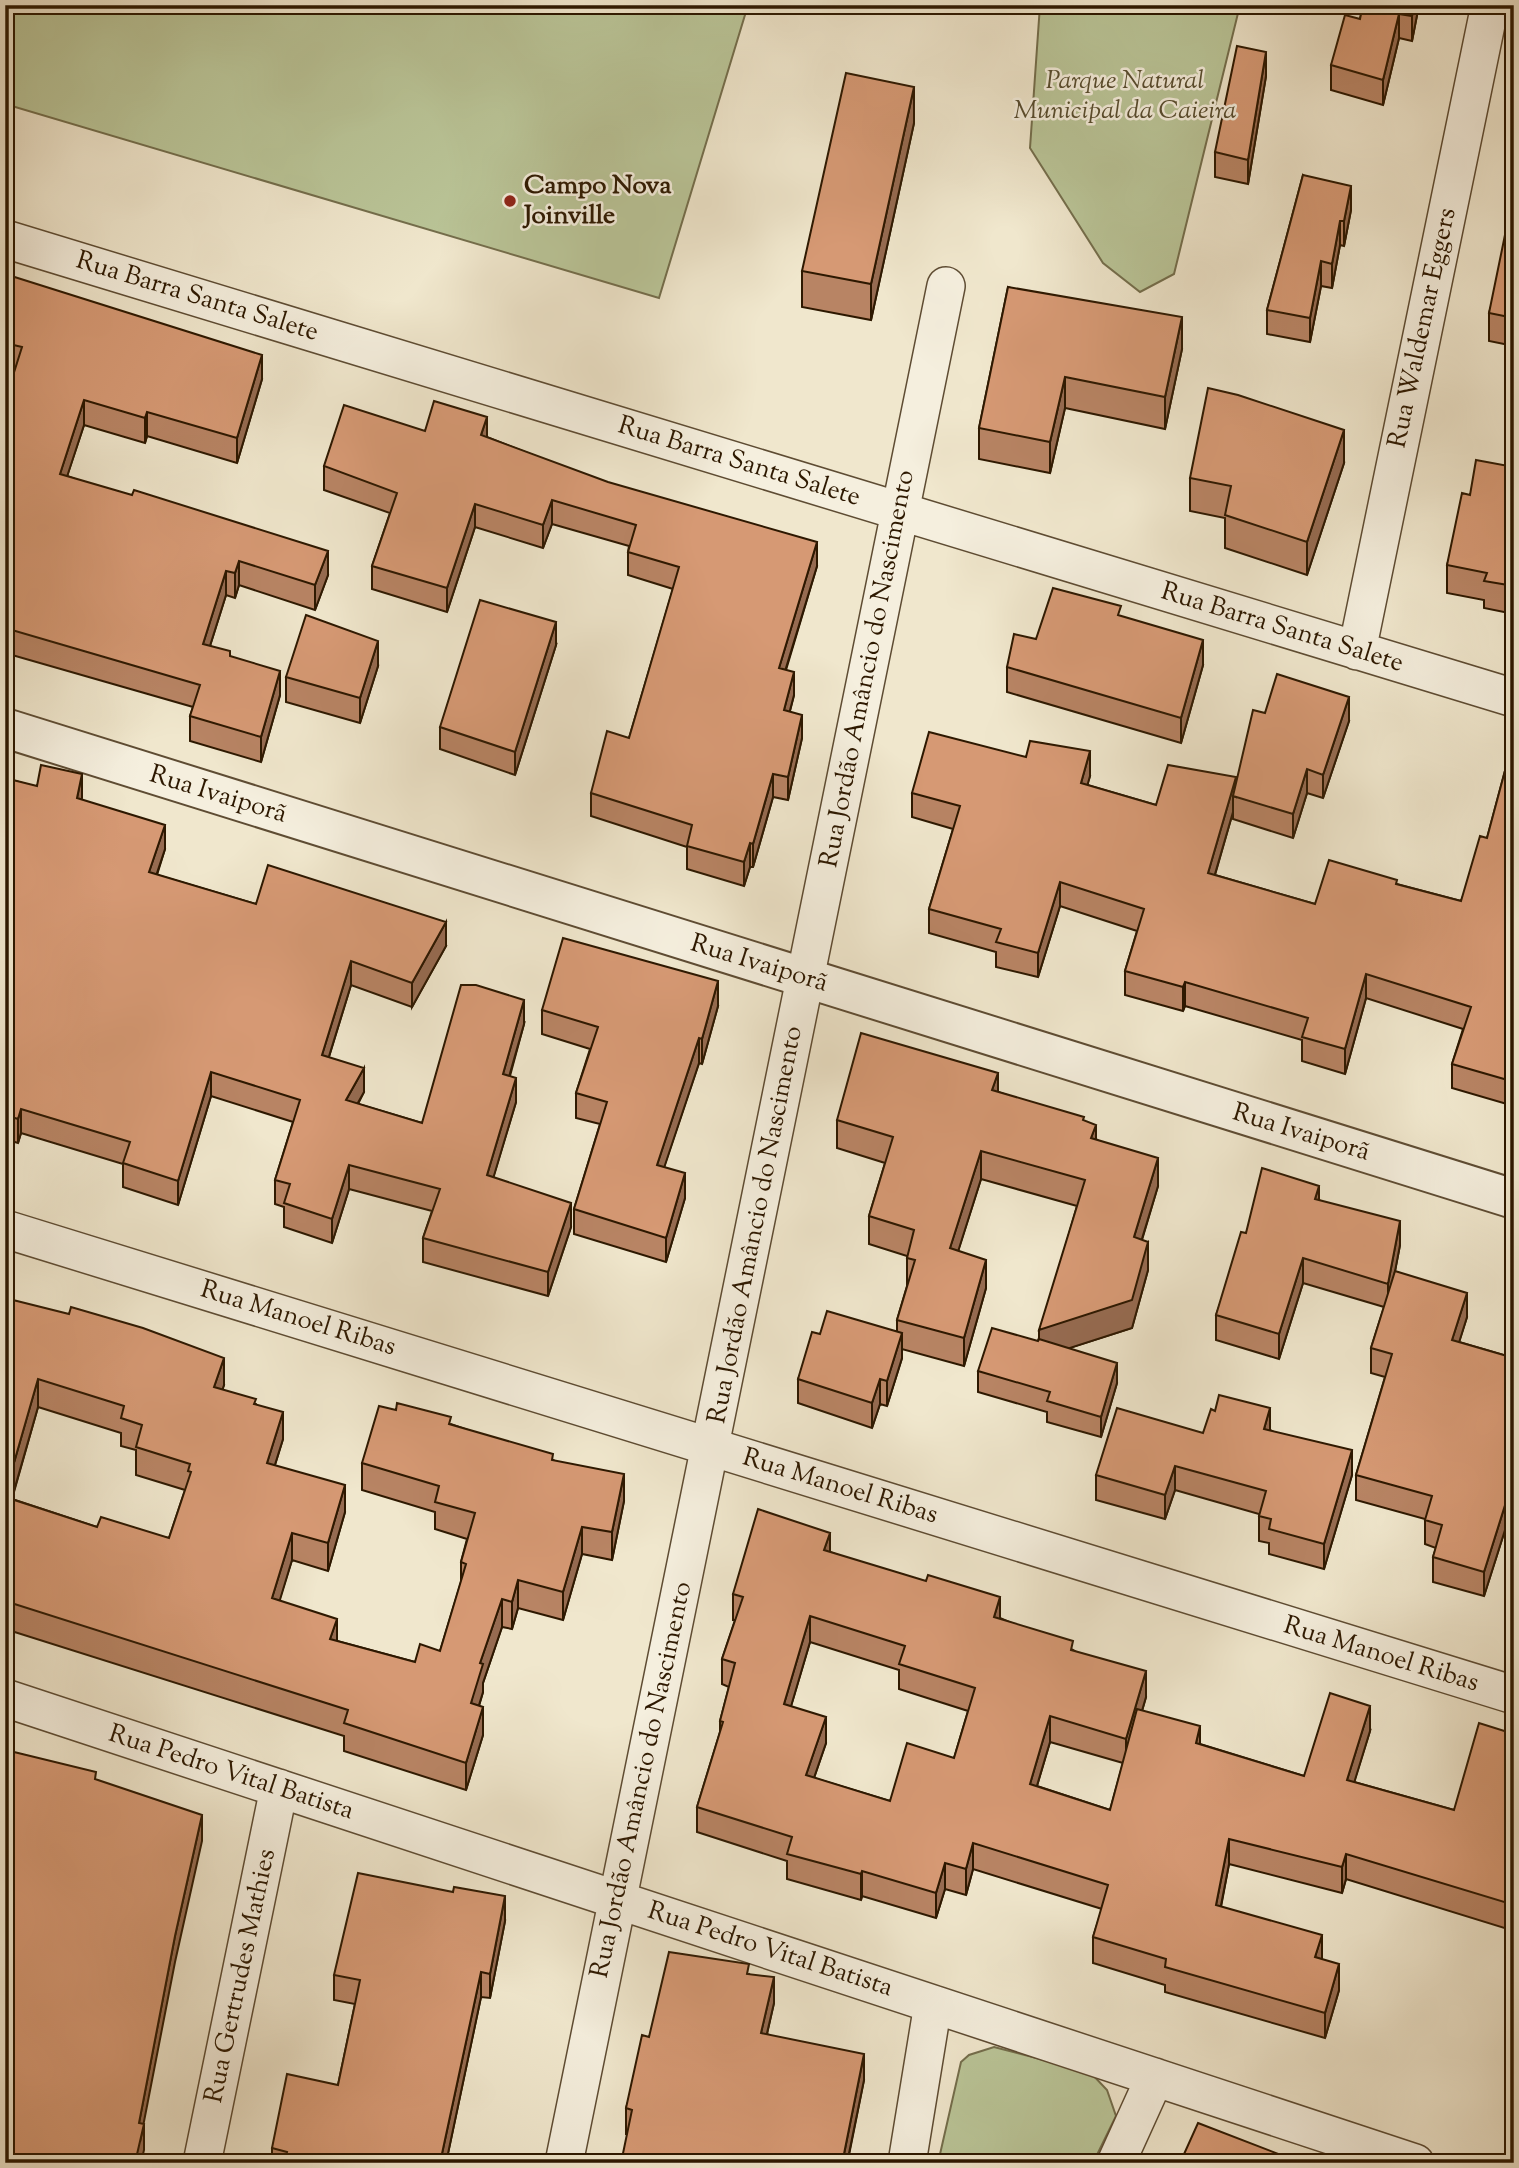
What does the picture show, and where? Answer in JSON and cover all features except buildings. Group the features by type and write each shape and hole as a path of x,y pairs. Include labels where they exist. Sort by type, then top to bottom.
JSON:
{"street":[{"name":"Rua Waldemar Eggers","path":"1357,651 1490,5"},
{"name":"Rua Barra Santa Salete","path":"5,239 1514,698"},
{"name":"Rua Jordão Amâncio do Nascimento","path":"564,2163 946,286"},
{"name":"Rua Ivaiporã","path":"5,728 1514,1199"},
{"name":"Rua Manoel Ribas","path":"5,1228 1514,1695"},
{"name":"Rua Pedro Vital Batista","path":"5,1698 1415,2163"},
{"name":"Rua Gertrudes Mathies","path":"202,2163 279,1788"},
{"path":"907,2163 933,2004"},
{"path":"1116,2163 1155,2077"}],"green space":[{"name":"Campo Nova Joinville","path":"5,5 748,5 659,298 5,104"},
{"name":"Parque Natural Municipal da Caieira","path":"1040,5 1240,5 1174,274 1140,292 1103,263 1030,148"},
{"path":"994,2047 1090,2072 1107,2090 1116,2116 1093,2163 938,2163 961,2062 969,2055"}],"place":[{"name":"Campo Nova Joinville","path":"510,201"}]}
